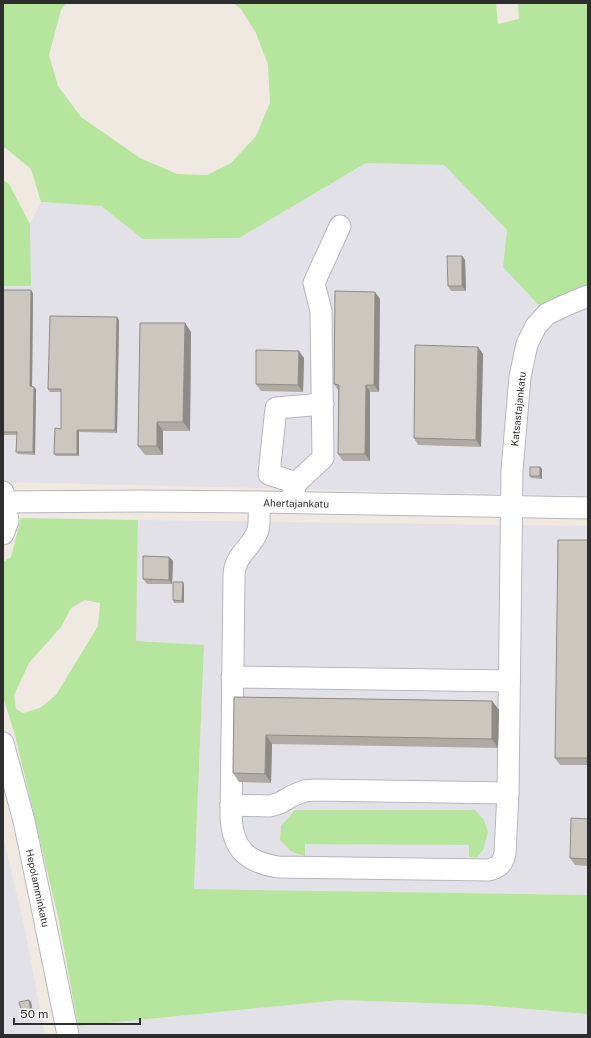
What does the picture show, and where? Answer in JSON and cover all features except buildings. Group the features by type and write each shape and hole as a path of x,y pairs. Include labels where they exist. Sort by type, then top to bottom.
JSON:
{"street":[{"path":"322,404 276,408 269,474 293,493 324,458 321,311 314,283 340,226"},
{"name":"Katsastajankatu","path":"231,805 232,828 235,840 241,850 252,859 264,864 278,867 489,870 501,865 504,860 505,853 508,793 512,470 520,377 527,344 536,326 547,314 588,296"},
{"name":"Ahertajankatu","path":"4,499 259,502 293,493 512,507 588,508"},
{"path":"3,534 8,521 4,499"},
{"path":"259,502 258,531 235,566 231,805 270,806 280,803 304,791 316,790 508,793"},
{"path":"232,677 510,681"},
{"name":"Hepolamminkatu","path":"3,743 24,821 68,1035"}],"shaded area":[{"path":"366,163 444,165 507,230 503,267 588,298 588,496 3,482 3,286 31,286 30,224 41,202 101,206 143,239 239,238"},
{"path":"138,520 588,526 588,895 194,889 204,645 136,641"},
{"path":"3,837 24,925 45,1035 3,1035"},
{"path":"340,1000 482,1005 588,1014 588,1035 80,1035 78,1026"}],"green space":[{"path":"3,3 66,3 61,10 49,55 58,86 81,117 140,158 177,174 207,175 231,163 256,136 270,103 268,65 256,33 241,9 233,3 496,3 498,24 519,19 518,3 588,3 588,296 547,314 503,267 507,230 444,165 366,163 239,238 143,239 101,206 41,202 31,169 3,146"},
{"path":"3,180 9,184 30,224 31,286 3,286"},
{"path":"21,518 138,520 136,641 204,645 194,889 588,895 588,1014 482,1005 340,1000 78,1026 59,921 15,735 3,697 3,562 11,557","holes":["85,600 100,603 98,626 56,695 40,708 23,713 16,709 14,695 29,663 61,627 71,608"]},
{"path":"295,810 475,810 484,820 488,832 483,850 477,857 469,857 469,845 305,844 305,856 292,852 280,840 281,826"}]}
